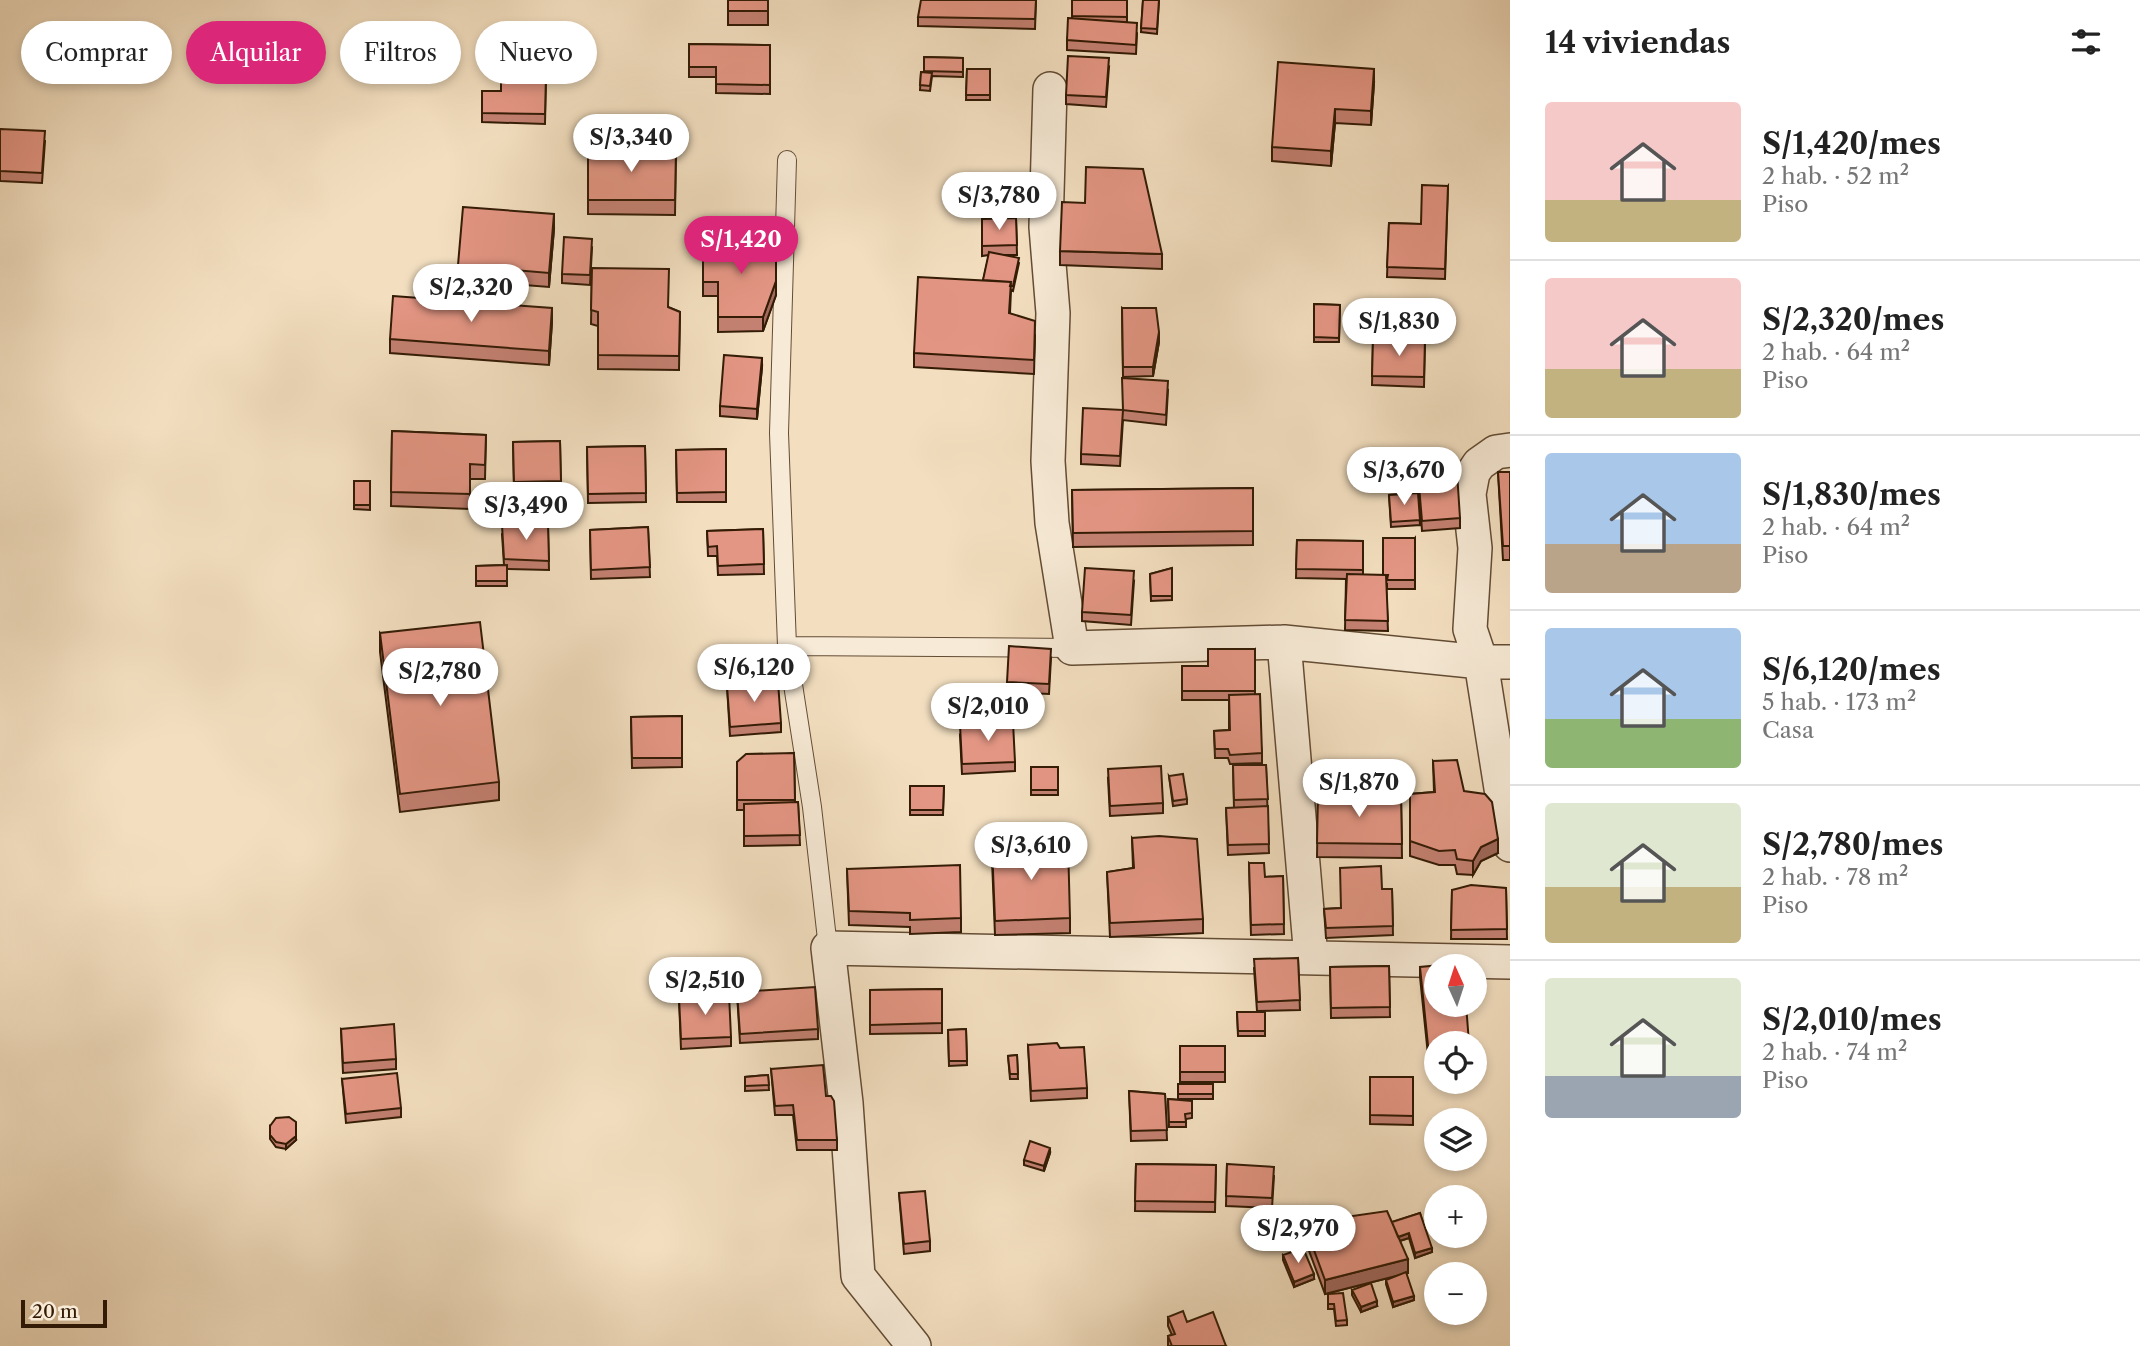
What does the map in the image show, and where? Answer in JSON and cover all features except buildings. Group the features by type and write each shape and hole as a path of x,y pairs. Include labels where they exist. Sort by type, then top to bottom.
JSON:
{"street":[{"path":"1050,89 1046,227 1053,326 1048,461 1052,523 1072,648 1284,642 1496,662"},
{"path":"1510,450 1486,457 1479,464 1470,483 1475,548 1470,629 1496,662 1510,845"},
{"path":"1284,642 1311,958"},
{"path":"914,1346 858,1276 846,1103 828,948 1510,962"}],"lane":[{"path":"787,160 779,433 787,646 812,807 828,948"},
{"path":"787,646 1072,648"}]}
